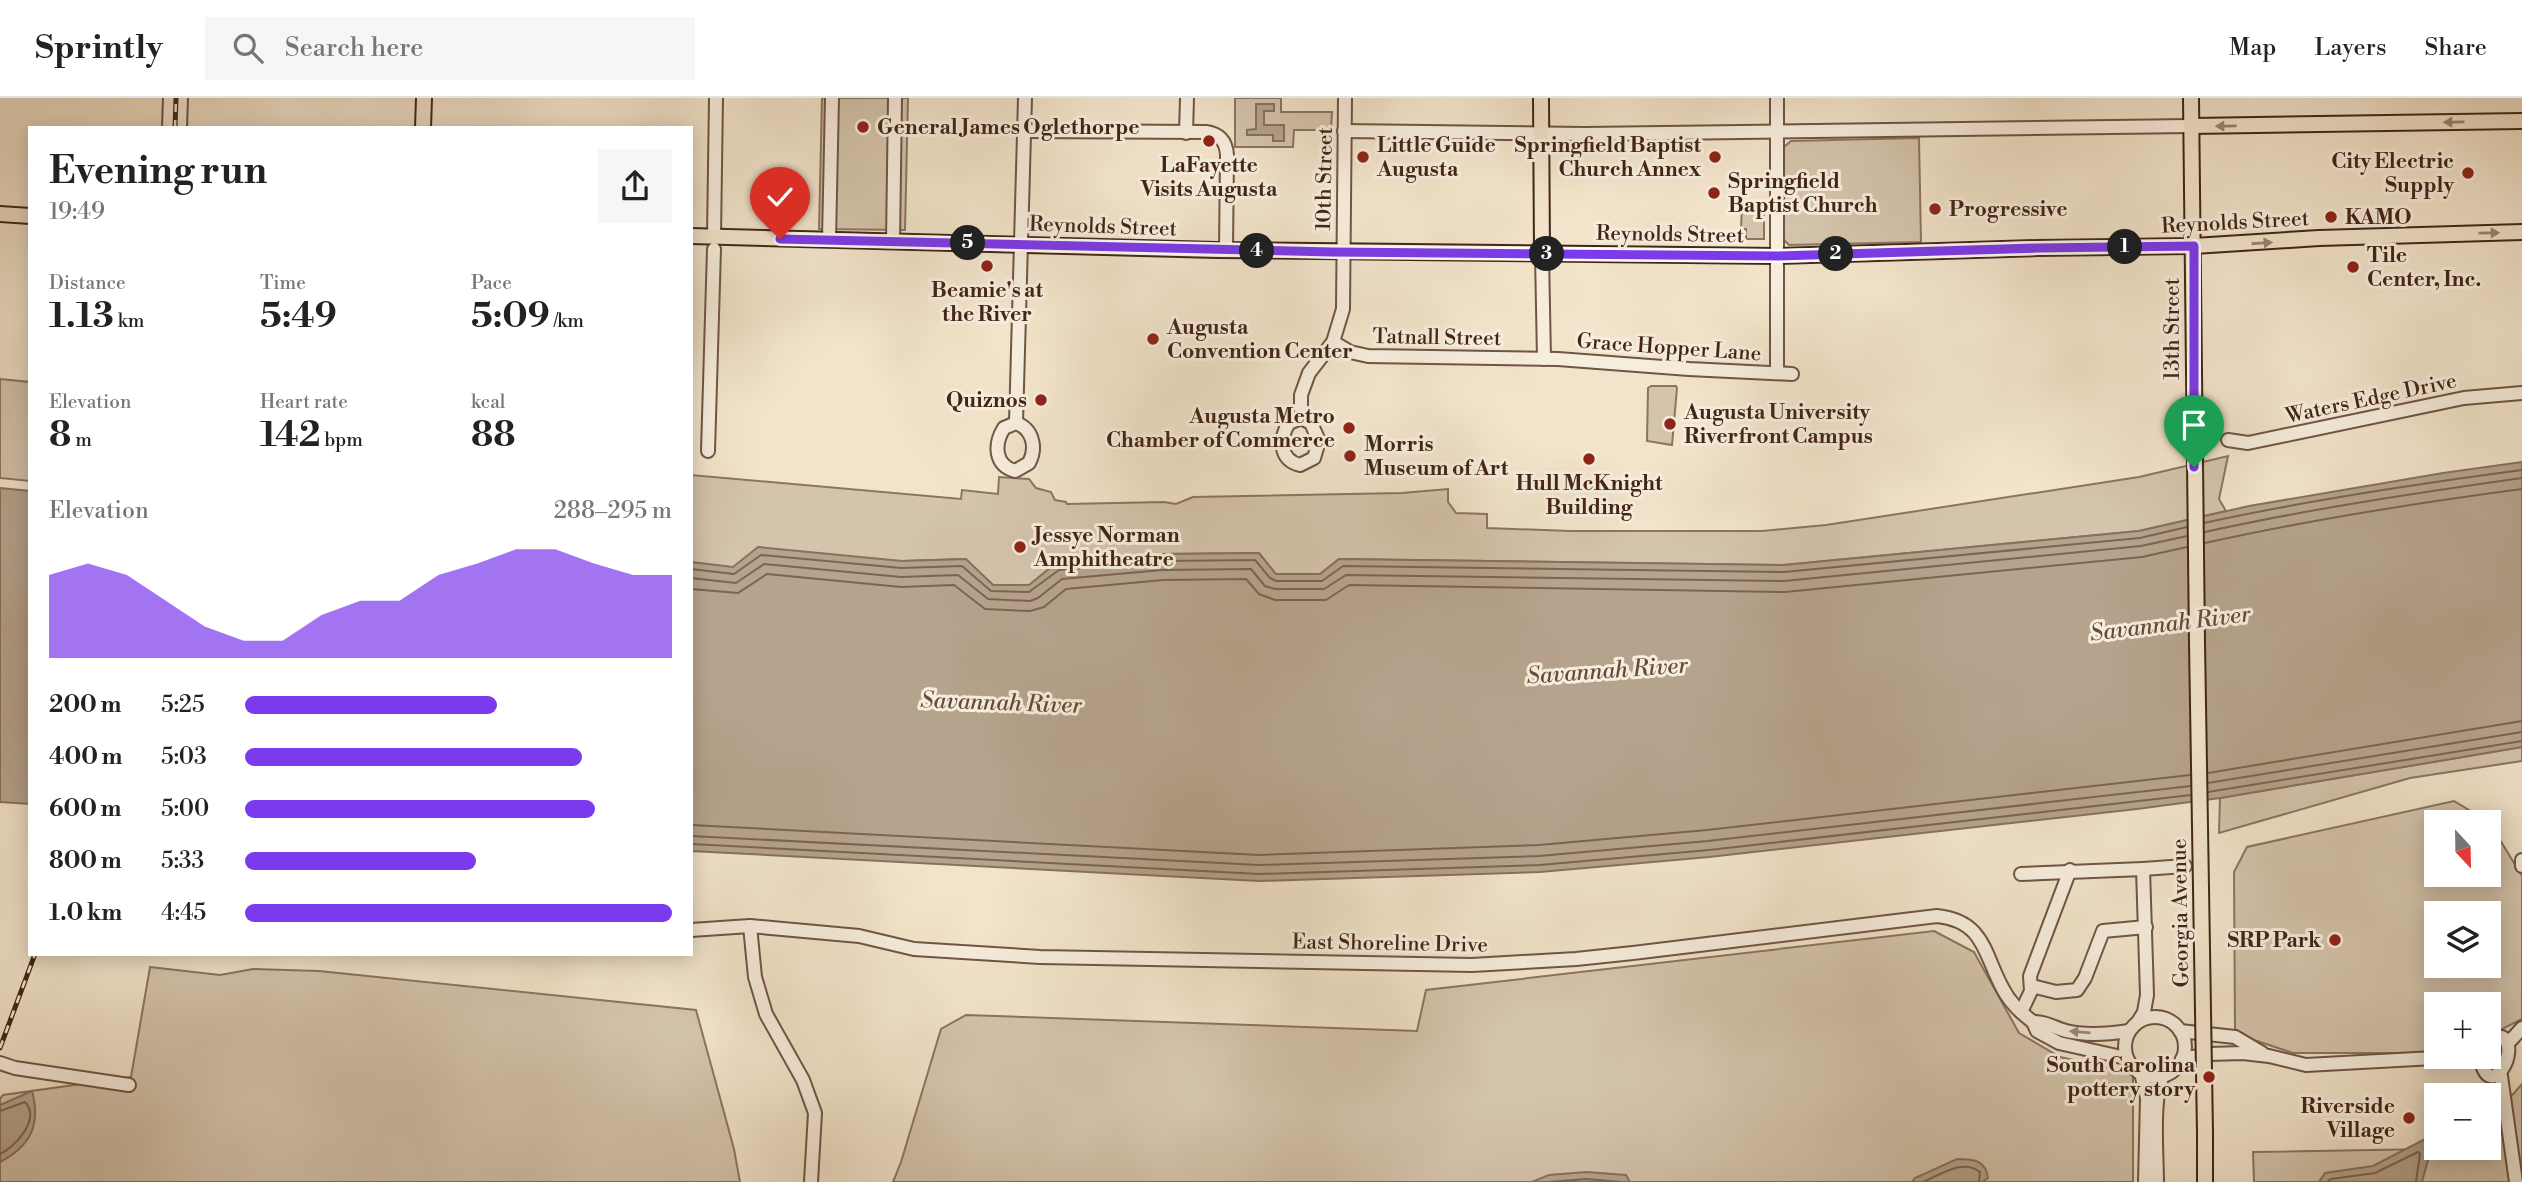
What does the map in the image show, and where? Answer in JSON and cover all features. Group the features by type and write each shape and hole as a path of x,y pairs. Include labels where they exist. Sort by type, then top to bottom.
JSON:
{"main road":[{"path":"423,126 424,98"},
{"path":"1541,98 1542,254"},
{"name":"13th Street","path":"2191,98 2197,643"},
{"path":"2191,126 2522,121"},
{"path":"0,214 28,216"},
{"name":"Reynolds Street","path":"693,237 714,243 829,240 1343,252 1778,256 2194,246 2319,238 2522,232"},
{"name":"Georgia Avenue","path":"2197,643 2205,1182"}],"street":[{"path":"169,126 170,98"},
{"path":"180,126 181,98"},
{"path":"708,452 716,98"},
{"path":"829,240 832,98"},
{"path":"893,242 895,98"},
{"path":"1016,423 1025,98"},
{"path":"1186,98 1186,133"},
{"name":"10th Street","path":"1301,418 1301,395 1307,378 1333,342 1343,309 1345,98"},
{"path":"1777,98 1777,373"},
{"path":"1344,131 1541,135 2191,126"},
{"path":"1024,131 1213,133 1222,138 1227,155 1226,250"},
{"path":"1542,254 1544,359"},
{"name":"Tatnall Street","path":"1333,342 1350,352 1368,356 1544,359"},
{"name":"Grace Hopper Lane","path":"1544,359 1793,374"},
{"name":"Waters Edge Drive","path":"2228,440 2248,443 2464,398 2522,393"},
{"path":"2522,860 2522,866"},
{"path":"2021,874 2185,866"},
{"path":"2143,869 2147,995 2144,1012 2124,1048 2126,1058 2135,1070 2146,1076 2163,1076 2174,1069 2182,1059 2185,1045 2180,1031 2147,995"},
{"path":"2021,1012 2032,986 2031,976 2070,870"},
{"name":"East Shoreline Drive","path":"693,930 750,926 859,936 914,949 1040,957 1472,965 1622,954 1937,916 1955,919 1977,934 2003,989 2021,1012 2033,1022 2037,1031 2059,1043 2126,1058"},
{"path":"750,926 755,977 766,1014 803,1080 814,1113 811,1182"},
{"path":"2032,986 2056,992 2077,990 2085,978 2103,931 2146,927"},
{"path":"2033,1022 2042,1021 2069,1032 2104,1034 2134,1026 2151,1017 2167,1019"},
{"path":"2511,1040 2522,1028"},
{"path":"2180,1031 2235,1037 2269,1056"},
{"path":"2485,1069 2501,1076 2512,1071 2519,1060 2517,1048 2511,1040 2501,1037"},
{"path":"2182,1059 2228,1053 2269,1056 2306,1065 2424,1059"},
{"path":"0,1063 15,1068 129,1085"},
{"path":"2141,1073 2147,1098 2145,1182"},
{"path":"2157,1182 2158,1098 2163,1076"},
{"path":"2501,1076 2516,1182"}],"shaded area":[{"path":"822,98 908,98 905,230 819,229"},
{"path":"1235,98 1281,98 1281,112 1332,112 1331,130 1294,130 1293,147 1235,147"},
{"path":"1919,138 1921,242 1789,245 1784,240 1784,147 1791,141"},
{"path":"1742,205 1764,205 1764,239 1746,239 1746,229 1741,229"},
{"path":"0,379 28,382 28,481 0,478"},
{"path":"1648,388 1677,388 1672,445 1647,441"},
{"path":"2228,456 2219,499 2226,511 2139,531 1783,565 1339,559 1320,574 1275,574 1259,553 1162,554 1055,564 1030,585 993,585 965,559 902,561 746,581 693,577 693,475 961,499 962,490 998,494 999,477 1029,479 1036,488 1051,492 1055,500 1067,504 1176,504 1193,497 1402,493 1448,489 1448,502 1456,513 1487,514 1487,528 1571,531 1762,531 1826,525 2139,477"},
{"path":"2522,747 2522,761 2410,778 2219,833 2220,798"},
{"name":"SRP Park","path":"2454,801 2469,810 2424,810 2424,887 2501,887 2501,842 2522,876 2522,1019 2501,1030 2501,992 2424,992 2424,1053 2293,1053 2254,1040 2235,1029 2234,872 2247,847"},
{"path":"1934,931 1974,952 2019,1033 2060,1057 2133,1073 2133,1182 893,1182 941,1029 966,1015 1417,1031 1426,990"},
{"path":"150,967 220,975 253,969 319,971 696,1010 734,1149 740,1182 0,1182 0,1099 3,1095 131,1077"},
{"path":"2522,1084 2522,1182 2254,1182 2253,1152 2424,1149 2424,1160 2501,1160 2501,1108"}],"water":[{"path":"1256,104 1274,104 1274,111 1264,111 1264,125 1284,125 1284,141 1273,141 1273,135 1247,135 1247,130 1256,129"},
{"name":"Savannah River","path":"2522,462 2522,747 2220,798 2137,809 1709,857 1540,872 1259,881 693,851 693,562 733,567 758,547 902,561 966,559 993,585 1029,585 1055,564 1162,554 1259,553 1276,574 1320,574 1339,559 1784,565 2139,531 2249,506"},
{"path":"0,488 28,491 28,804 0,802"},
{"path":"32,1091 35,1114 31,1133 19,1149 0,1162 0,1105"},
{"path":"2424,1140 2424,1160 2428,1160 2422,1182 2319,1182 2325,1173 2373,1166"},
{"path":"1957,1159 1968,1159 1982,1164 1988,1178 1982,1182 1912,1182 1915,1178"},
{"path":"1586,1172 1626,1175 1630,1182 1532,1182 1549,1175"}],"railway":[{"path":"175,126 176,98"},
{"path":"0,1048 34,956"}],"place":[{"name":"General James Oglethorpe","path":"863,127"},
{"name":"LaFayette Visits Augusta","path":"1209,141"},
{"name":"Little Guide Augusta","path":"1363,157"},
{"name":"Springfield Baptist Church Annex","path":"1715,157"},
{"name":"City Electric Supply","path":"2468,173"},
{"name":"Springfield Baptist Church","path":"1714,193"},
{"name":"Progressive","path":"1935,209"},
{"name":"KAMO","path":"2331,217"},
{"name":"Beamie's at the River","path":"987,266"},
{"name":"Tile Center, Inc.","path":"2353,267"},
{"name":"Augusta Convention Center","path":"1153,339"},
{"name":"Quiznos","path":"1041,400"},
{"name":"Augusta University Riverfront Campus","path":"1670,424"},
{"name":"Augusta Metro Chamber of Commerce","path":"1349,428"},
{"name":"Morris Museum of Art","path":"1350,456"},
{"name":"Hull McKnight Building","path":"1589,459"},
{"name":"Jessye Norman Amphitheatre","path":"1020,547"},
{"name":"SRP Park","path":"2335,940"},
{"name":"South Carolina pottery story","path":"2209,1077"},
{"name":"Riverside Village","path":"2409,1118"}],"route":[{"path":"780,239 1332,252 1778,256 2194,246 2194,467"}]}
